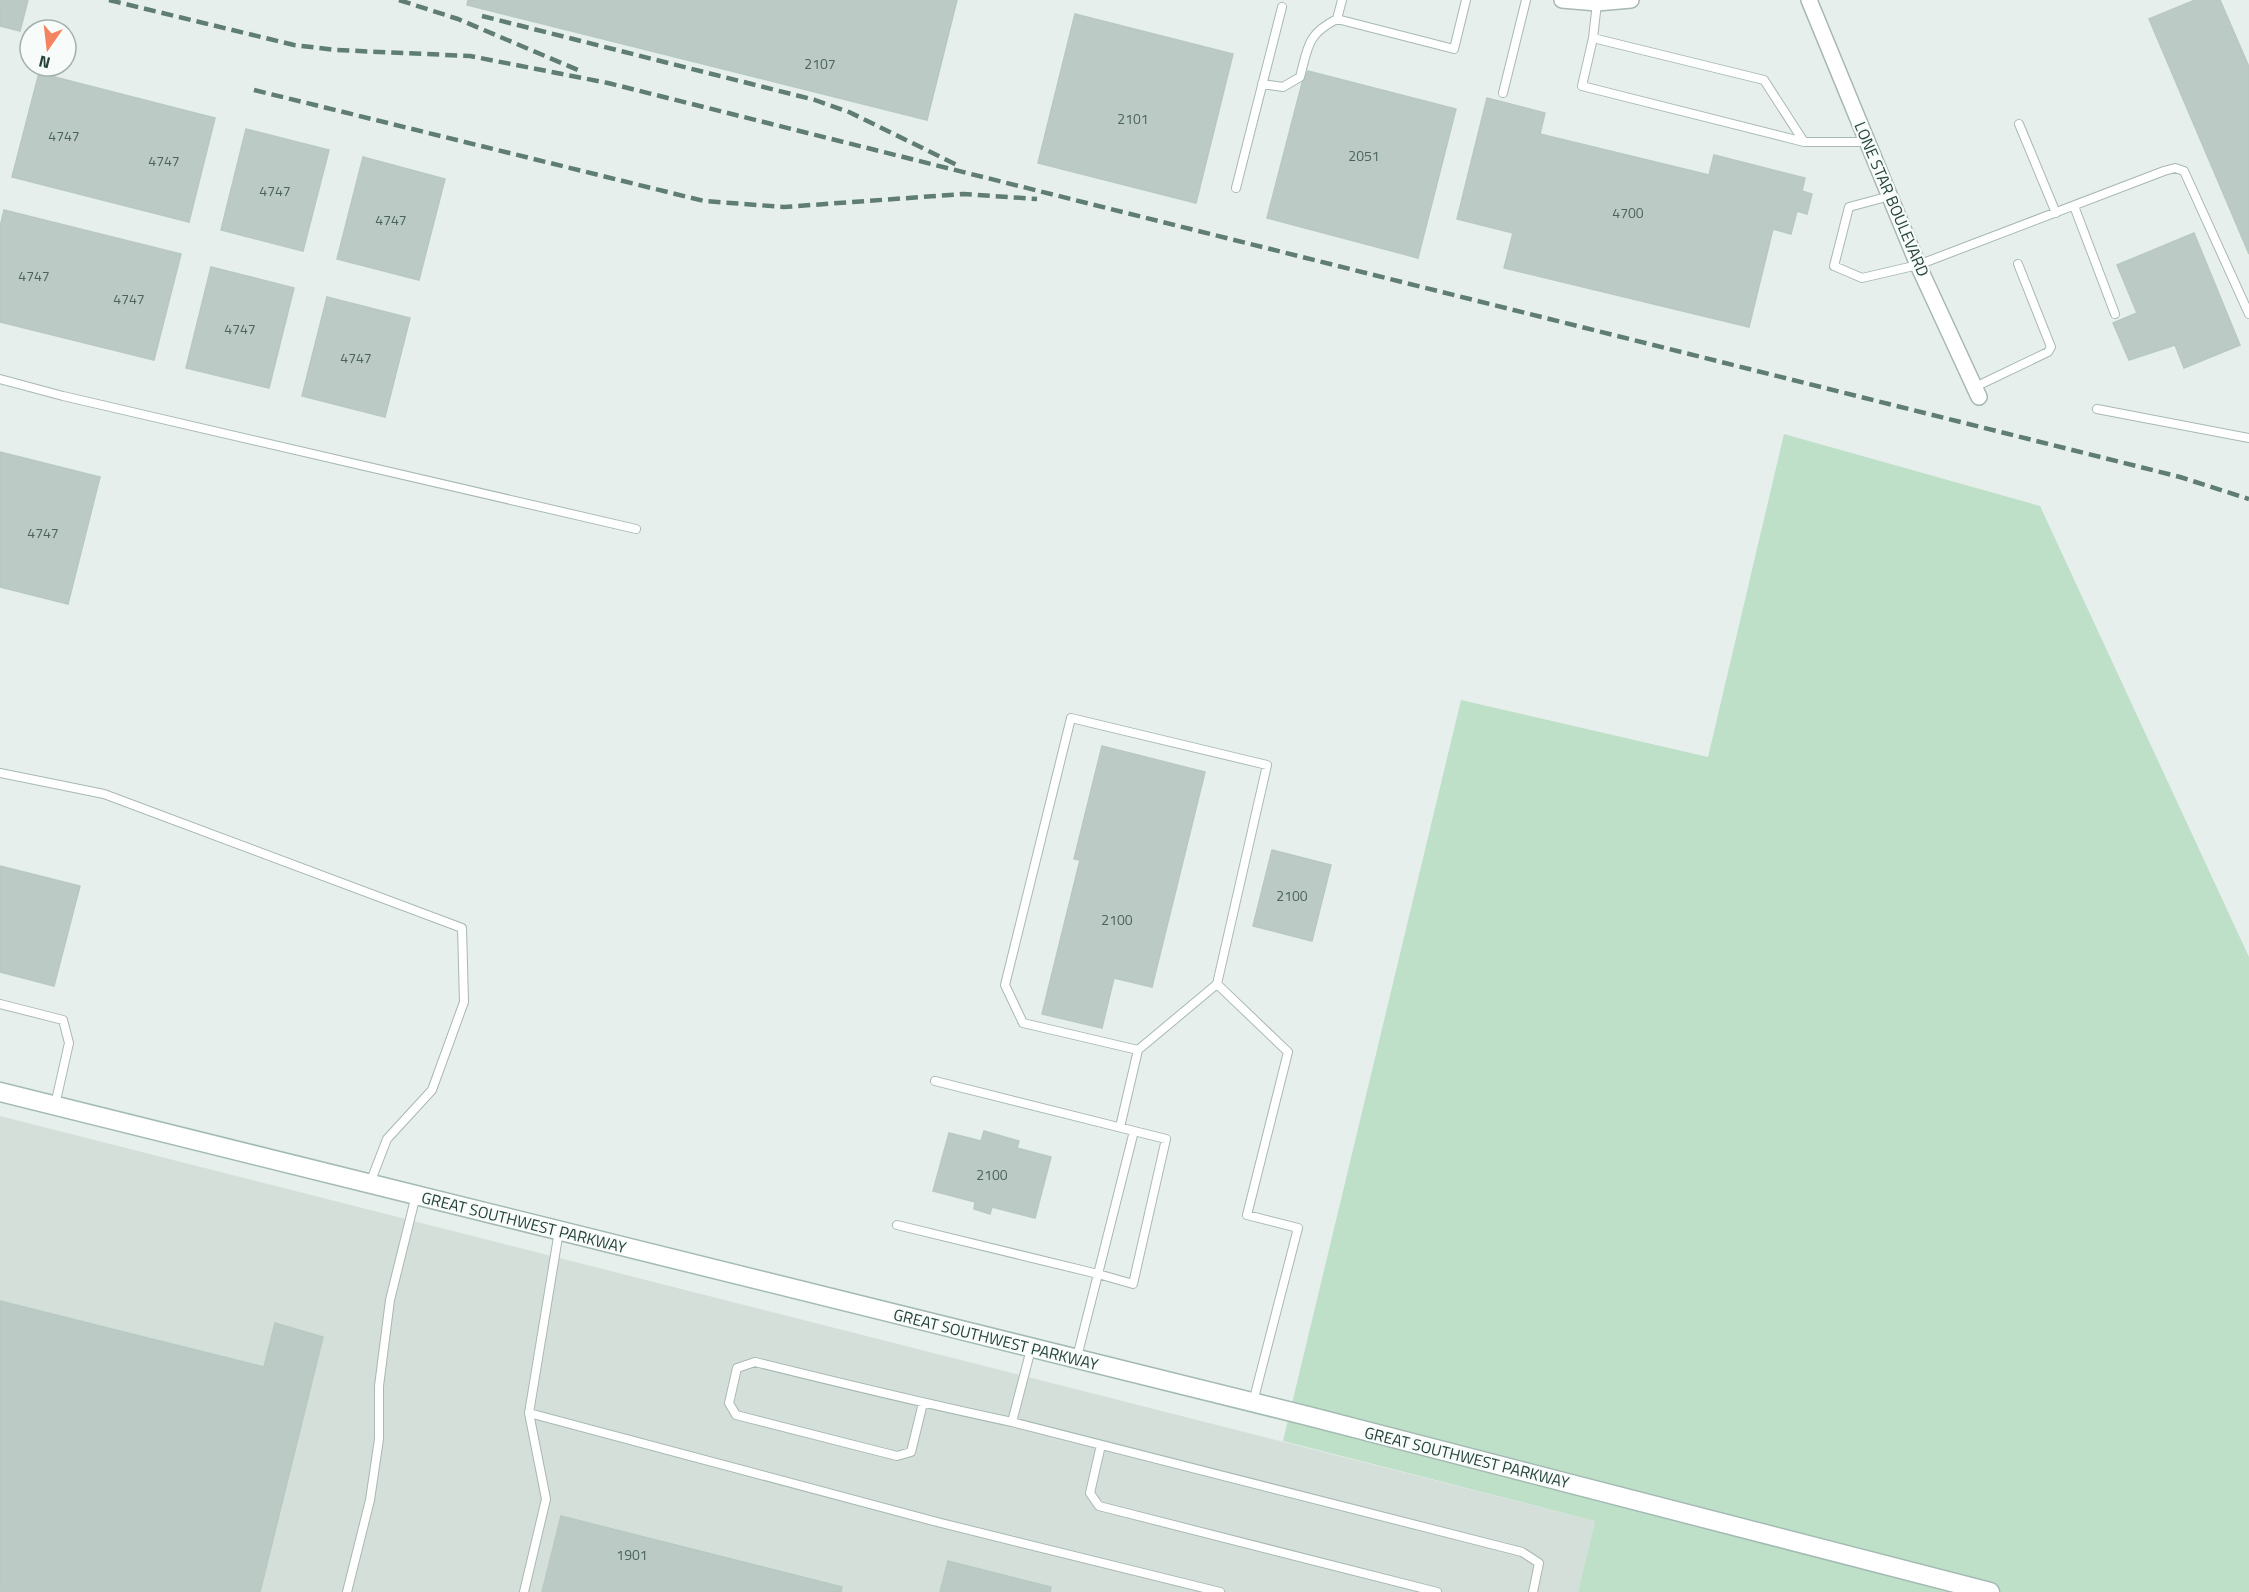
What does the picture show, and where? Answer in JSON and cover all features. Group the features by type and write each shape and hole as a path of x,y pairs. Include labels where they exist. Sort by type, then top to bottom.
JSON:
{"street":[{"path":"1562,0 1630,0"},
{"name":"LONE STAR BOULEVARD","path":"1809,0 1918,265 1977,392"},
{"name":"GREAT SOUTHWEST PARKWAY","path":"0,1092 1031,1347 1990,1592"}],"lane":[{"path":"1338,19 1342,0"},
{"path":"1262,84 1277,87 1296,81 1300,77 1310,39 1325,25 1338,19 1454,49 1466,0"},
{"path":"1503,93 1526,0"},
{"path":"1603,1 1582,86 1804,142 1868,142"},
{"path":"1236,188 1282,7"},
{"path":"1593,38 1764,81 1804,142"},
{"path":"2019,124 2056,213"},
{"path":"1890,196 1849,207 1834,266 1862,278 1918,265 2175,168 2184,171 2249,314"},
{"path":"2074,206 2115,314"},
{"path":"1977,392 2048,352 2051,347 2019,264"},
{"path":"0,379 74,399 636,529"},
{"path":"2097,409 2249,438"},
{"path":"1120,1127 1138,1050 1217,984 1267,765 1071,718 1005,986 1023,1023 1138,1050"},
{"path":"0,773 104,794 462,928 464,1002 432,1090 387,1139 370,1184"},
{"path":"1217,984 1288,1052 1246,1215 1298,1228 1253,1403"},
{"path":"0,1004 63,1020 69,1044 55,1105"},
{"path":"897,1225 1133,1284 1166,1139 935,1081"},
{"path":"1077,1359 1134,1131"},
{"path":"347,1592 370,1500 379,1439 379,1386 390,1300 416,1195"},
{"path":"524,1592 546,1499 529,1413 559,1231"},
{"path":"1012,1422 1031,1347"},
{"path":"923,1403 911,1452 897,1456 736,1415 729,1403 737,1368 755,1362 1012,1422 1522,1552 1539,1563 1533,1592"},
{"path":"529,1413 953,1526 1220,1592"},
{"path":"1101,1445 1090,1493 1099,1506 1437,1592"}],"shaded area":[{"path":"0,1116 1595,1521 1578,1592 0,1592"}],"green space":[{"path":"1784,434 2040,506 2249,957 2249,1592 1578,1592 1595,1521 1283,1441 1461,700 1708,757"}],"building":[{"path":"0,0 28,0 23,18 18,18 18,30 0,26"},
{"path":"468,0 957,0 927,120 467,5"},
{"path":"2195,0 2220,0 2249,67 2249,254 2149,19"},
{"path":"1075,14 1233,54 1196,203 1038,163"},
{"path":"1308,71 1456,109 1418,258 1267,218 1302,83"},
{"path":"38,78 59,78 215,118 189,222 12,177"},
{"path":"1487,98 1545,113 1540,134 1709,175 1714,155 1805,178 1802,191 1812,194 1807,214 1797,211 1791,234 1773,229 1749,327 1504,268 1513,233 1457,219"},
{"path":"246,129 329,150 303,251 221,230"},
{"path":"363,157 445,179 419,280 337,259"},
{"path":"4,210 181,254 154,360 0,322 0,227"},
{"path":"2194,233 2240,345 2184,368 2175,345 2129,360 2113,323 2137,313 2117,265"},
{"path":"211,267 294,288 269,388 186,368"},
{"path":"327,297 410,318 385,417 302,396"},
{"path":"0,452 100,477 68,604 0,587"},
{"path":"1102,746 1205,772 1152,987 1114,978 1102,1028 1042,1014 1080,860 1074,859"},
{"path":"1272,850 1331,865 1312,941 1253,926"},
{"path":"0,866 80,886 54,986 0,972"},
{"path":"984,1131 1019,1141 1017,1148 1051,1157 1035,1218 992,1207 990,1214 974,1209 975,1202 933,1191 949,1133 981,1141"},
{"path":"0,1301 264,1367 275,1323 323,1337 260,1592 0,1592"},
{"path":"561,1516 842,1587 841,1592 542,1592"},
{"path":"948,1561 1051,1587 1050,1592 940,1592"}],"railway":[{"path":"109,0 294,45 336,50 470,56 608,83 2180,477 2249,499"},
{"path":"399,0 458,19 578,70"},
{"path":"482,16 815,100 849,112 957,165"},
{"path":"254,90 704,201 784,207 963,194 1037,199"}]}
